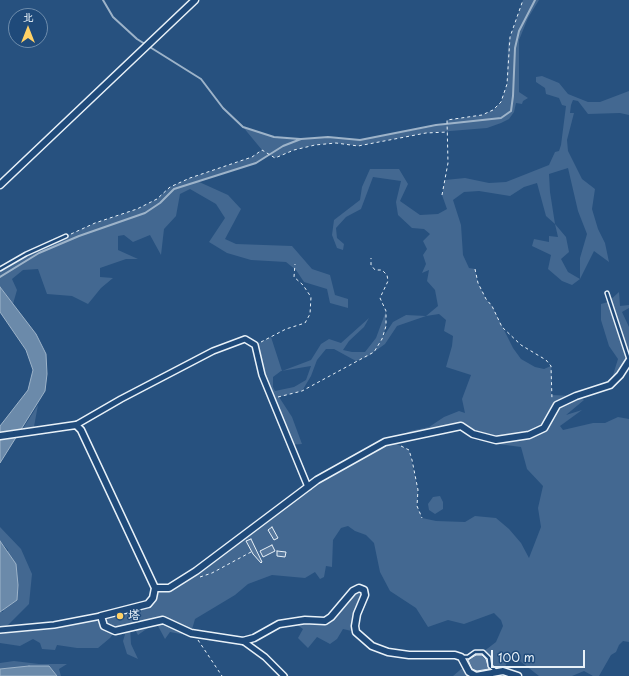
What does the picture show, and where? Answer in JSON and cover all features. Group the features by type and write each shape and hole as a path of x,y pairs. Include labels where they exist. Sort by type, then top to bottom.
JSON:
{"street":[{"path":"0,185 158,33 195,0"},
{"path":"0,436 76,425 121,399 219,348 245,339 255,345 262,375 308,487"},
{"path":"155,588 169,588 191,574 332,470 385,442 461,426 478,436 496,440 529,435 544,428 557,405 576,396 610,385 620,375 629,361"},
{"path":"0,630 54,625 101,616 148,604 154,598 155,588 81,430 76,425"},
{"path":"101,616 104,626 114,631 163,620 195,634 243,641 254,638 279,624 305,620 325,621 332,617 353,591 359,588 364,590 365,595 357,614 355,626 356,632 372,646 388,652 409,655 447,655 461,657 473,674 480,676 496,671 502,671 518,676"},
{"path":"243,641 265,657 284,676"}],"lane":[{"path":"0,269 26,254 66,236"},
{"path":"607,293 629,361"},
{"path":"461,657 468,657 475,652 483,652 489,658 490,666 496,671"}],"path":[{"path":"442,195 448,163 447,120 482,115 493,110 501,102 507,84 510,36 523,0"},
{"path":"66,236 95,223 137,209 157,199 170,187 190,178 252,157 262,150 275,158 294,150 314,145 336,143 358,146 426,133 448,132"},
{"path":"271,397 284,397 302,391 374,352 382,339 386,326 386,311 380,298 388,281 387,275 382,270 375,270 370,258"},
{"path":"255,345 286,329 305,323 310,314 311,298 303,285 294,277 295,264"},
{"path":"475,270 478,284 486,299 492,306 502,327 521,345 546,360 551,366 551,395 554,409"},
{"path":"397,444 409,450 418,490 417,506 422,518"},
{"path":"200,577 212,573 251,552"},
{"path":"195,634 200,645 222,676"}],"shaded area":[{"path":"523,0 539,0 528,18 519,40 519,92 528,98 523,101 522,104 516,103 514,112 509,119 487,128 426,133 358,146 336,143 315,145 294,150 275,158 269,155 256,163 197,181 228,195 241,209 225,239 236,244 292,246 312,269 330,275 335,295 348,299 348,308 330,303 327,289 304,282 296,270 286,262 251,260 227,253 209,242 225,218 216,204 190,189 180,194 176,216 164,229 161,255 150,235 133,242 124,235 118,236 118,250 138,259 126,259 100,268 100,277 113,278 101,288 88,304 72,296 47,294 38,269 23,270 12,279 17,290 13,304 0,287 0,269 26,254 95,223 137,209 157,199 170,187 190,178 252,157 262,150 243,127 274,137 301,139 328,137 360,140 447,124 447,120 482,115 493,110 501,102 507,84 508,44"},
{"path":"542,76 559,83 568,94 588,102 600,102 629,91 629,115 620,113 588,114 578,101 573,100 570,113 574,113 567,140 568,151 582,179 595,189 592,209 598,229 605,243 609,262 594,251 580,279 580,258 587,234 578,211 568,168 549,174 555,224 546,216 537,183 524,187 510,196 479,191 464,192 453,200 461,225 463,255 469,268 475,269 478,283 486,299 492,306 513,348 521,359 535,367 544,369 551,366 551,395 576,396 584,400 566,415 582,410 560,426 563,430 593,423 605,423 618,417 629,419 629,642 623,641 619,645 616,652 611,655 599,676 593,676 584,671 572,676 539,676 511,654 503,671 496,671 490,666 490,662 483,652 496,642 503,626 501,620 494,613 464,624 448,620 428,627 416,608 390,591 380,572 374,543 366,535 355,531 348,526 341,528 333,540 332,567 326,566 324,577 320,579 315,572 305,578 272,575 248,584 235,595 195,619 191,633 197,637 170,632 165,639 158,626 152,625 138,635 133,626 130,627 131,644 138,659 127,654 123,641 127,628 115,631 110,638 98,648 77,648 57,645 55,650 42,649 40,643 33,639 20,646 0,643 0,612 3,612 8,550 0,541 0,527 21,549 32,574 29,604 4,629 54,625 148,604 155,588 169,588 317,480 385,442 397,444 409,450 418,490 417,506 422,518 436,521 465,522 475,516 496,518 509,529 521,543 529,558 541,527 538,508 543,486 527,469 521,447 490,443 461,426 398,439 410,431 429,427 444,417 459,411 465,413 462,399 471,375 446,367 452,346 453,336 444,331 446,320 439,314 426,316 438,306 435,290 427,281 429,270 422,273 426,264 423,255 427,249 423,241 430,234 424,229 412,228 398,215 396,202 401,181 373,177 361,209 346,217 336,228 337,238 344,244 343,250 337,248 332,235 334,220 360,200 362,187 370,169 399,169 408,184 400,201 420,215 438,214 447,209 442,195 445,180 465,178 489,183 506,182 549,165 555,152 559,151 561,145 566,106 562,105 559,98 546,94 545,88 536,82 536,77"},
{"path":"555,224 566,237 569,252 561,259 568,272 580,279 572,285 562,281 548,269 551,255 532,246 534,239 549,242 549,236 558,237"},
{"path":"0,287 36,334 46,354 47,374 45,391 0,463 0,426 28,390 33,370 26,350 0,312"},
{"path":"619,292 620,306 629,305 629,308 622,312 629,327 629,361 610,385 618,359 609,346 601,320 601,304 608,302"},
{"path":"386,311 386,326 383,337 393,322 406,315 426,316 397,326 385,344 367,357 356,361 334,349 326,349 317,360 311,376 302,391 279,397 292,417 302,444 290,445 270,394 255,345 271,337 282,371 273,377 273,387 275,391 294,387 306,380 311,366 283,371 311,360 321,344 329,339 341,343 369,318 364,327 349,341 343,350 365,352 376,338"},
{"path":"38,405 33,432 20,433"},
{"path":"440,496 443,502 443,509 435,514 429,510 428,504 433,497"},
{"path":"0,541 16,564 18,585 17,600 0,612"},
{"path":"364,590 357,614 356,632 343,629 337,639 330,644 317,637 308,648 298,638 303,629 293,622 325,621 353,591"},
{"path":"14,661 39,664 67,664 59,669 61,676 57,676 49,666 0,669 0,663"},
{"path":"466,665 467,669 482,676 453,676"},
{"path":"29,666 49,666 57,676 0,676 0,669"}],"building":[{"path":"272,527 278,538 274,540 268,530"},
{"path":"251,539 262,562 261,563 253,554 246,541"},
{"path":"272,545 275,551 263,557 260,551"},
{"path":"277,551 286,552 285,557 277,556"},
{"path":"476,655 482,655 486,659 489,669 477,671 472,669 468,660"}],"waterway":[{"path":"103,0 113,17 137,39 201,79 223,108 243,127 274,137 300,139"},
{"path":"0,277 39,253 79,236 145,213 160,203 174,189 256,163 283,146 301,139 328,137 360,140 436,125 501,118 511,111 515,48 519,31 535,0"}],"place":[{"name":"塔","path":"120,616"}]}
